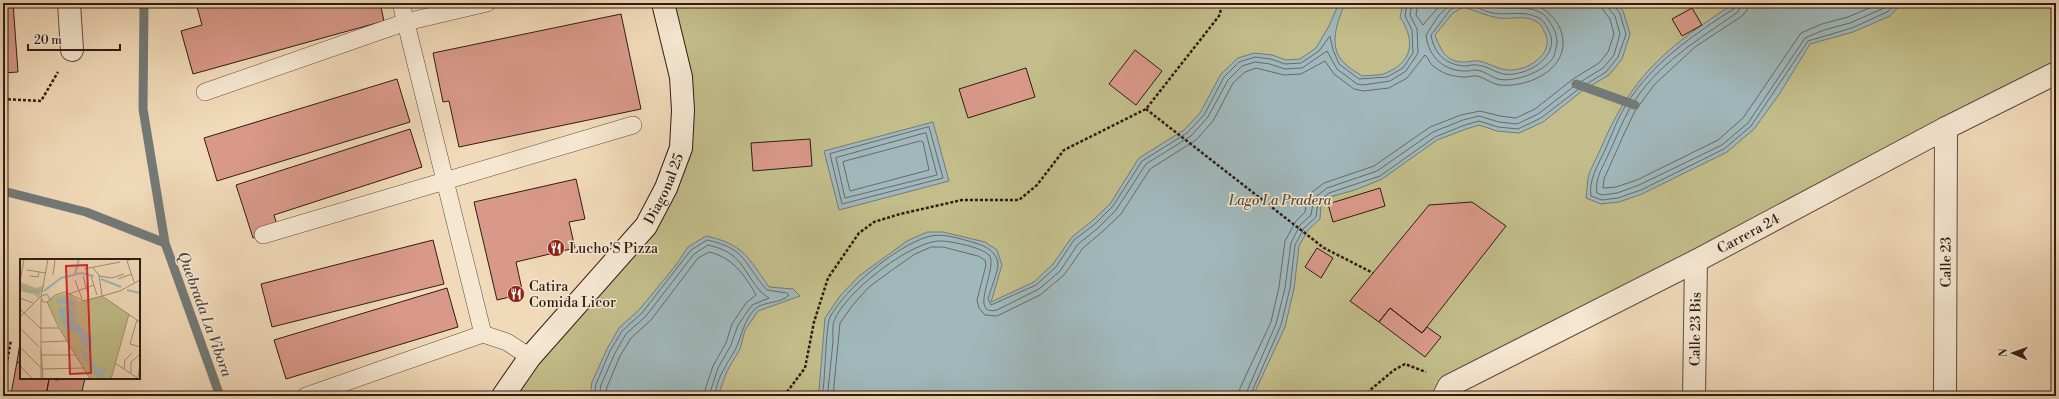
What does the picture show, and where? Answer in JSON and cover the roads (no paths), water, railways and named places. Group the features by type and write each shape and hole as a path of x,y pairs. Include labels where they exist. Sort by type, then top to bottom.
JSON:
{"street":[{"path":"69,3 72,50"},
{"name":"Diagonal 25","path":"503,396 530,357 646,226 666,188 681,148 683,110 681,77 663,3"},
{"name":"Carrera 24","path":"1447,391 1946,128 2056,73"},
{"name":"Calle 23","path":"1945,396 1946,128"},
{"name":"Calle 23 Bis","path":"1694,396 1696,261"}],"lane":[{"path":"401,3 483,334"},
{"path":"204,92 406,22 487,3"},
{"path":"263,234 633,125"},
{"path":"306,396 483,334 507,342 530,357"}],"water":[{"path":"1339,3 1345,3 1337,25 1335,41 1336,49 1344,63 1362,76 1386,73 1395,68 1407,56 1410,42 1405,26 1400,17 1403,3 1616,3 1623,11 1630,34 1622,59 1609,75 1582,91 1543,122 1519,133 1497,131 1479,125 1466,129 1437,140 1382,179 1355,190 1330,197 1321,204 1320,219 1308,230 1299,246 1294,289 1285,327 1253,396 814,396 819,390 825,318 840,296 859,276 907,241 927,232 943,232 985,242 997,250 1002,265 991,302 1034,282 1053,264 1072,237 1110,204 1139,158 1184,130 1200,113 1221,74 1238,58 1254,53 1272,55 1286,60 1300,59 1316,48 1329,26","holes":["1464,7 1494,17 1528,18 1537,22 1542,27 1547,39 1547,46 1544,52 1534,63 1512,70 1499,68 1478,61 1459,62 1449,58 1442,51 1435,35 1453,13"]},
{"path":"1735,3 1902,3 1890,16 1853,32 1810,44 1780,93 1754,129 1727,152 1642,194 1619,202 1601,204 1586,198 1589,174 1604,141 1616,117 1643,77 1674,46"},
{"path":"933,122 949,181 839,210 824,151"},
{"path":"706,236 728,243 744,253 769,287 793,289 800,296 758,311 745,330 740,349 727,371 718,396 590,396 592,382 607,349 619,328 639,310 676,265 688,247"}],"waterway":[{"path":"144,3 143,109 165,243 220,396"},
{"path":"1576,84 1635,105"},
{"name":"Quebrada La Vibora","path":"3,191 86,212 165,243"}],"place":[{"name":"Lucho'S Pizza","path":"556,248"},
{"name":"Catira Comida Licor","path":"516,294"}],"park label":[{"name":"Lago La Pradera","path":"1280,200"}]}
